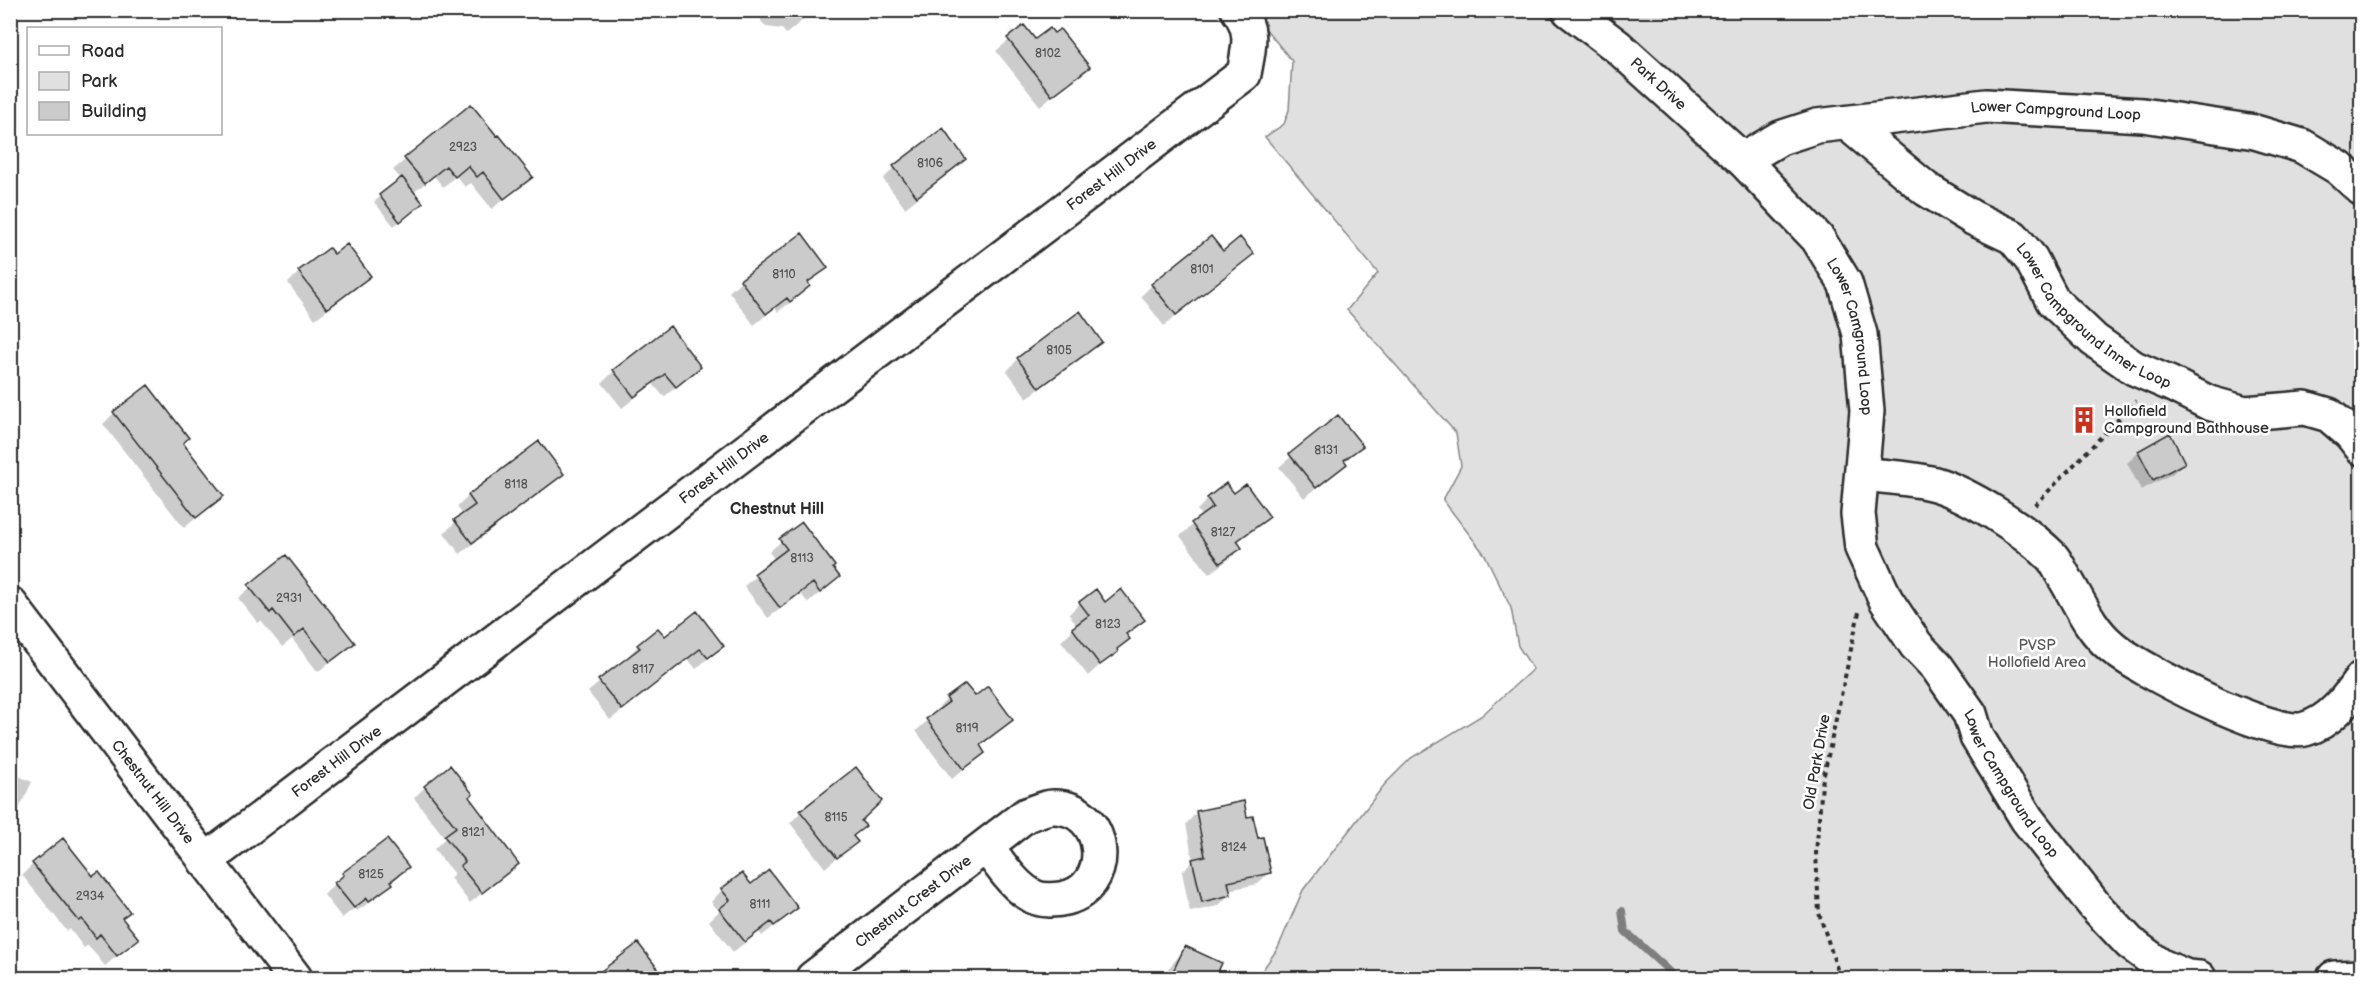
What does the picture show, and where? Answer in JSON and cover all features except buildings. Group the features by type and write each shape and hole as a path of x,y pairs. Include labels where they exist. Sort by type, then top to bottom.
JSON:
{"street":[{"name":"Forest Hill Drive","path":"205,861 1244,74 1250,36 1245,19 1238,10"},
{"name":"Park Drive","path":"1569,10 1618,47 1743,160"},
{"name":"Lower Campground Loop","path":"1743,160 1780,138 1817,126 1986,105 2144,115 2255,132 2302,146 2339,168 2361,189"},
{"name":"Lower Campground Inner Loop","path":"1847,123 1926,189 1973,218 2013,237 2031,259 2053,301 2094,340 2134,368 2209,403 2245,413 2305,408 2329,415 2349,433 2361,448"},
{"name":"Lower Camground Loop","path":"1743,160 1818,239 1845,283 1860,334 1867,411 1858,514 1862,548"},
{"path":"1863,474 1934,484 1973,500 2052,557 2089,621 2110,646 2146,670 2238,714 2277,727 2303,730 2319,724 2343,705 2361,678"},
{"name":"Lower Campground Loop","path":"1862,548 1886,600 1916,645 1937,668 1970,714 1977,737 2027,819 2095,906 2130,943 2161,966 2187,977 2199,978"},
{"name":"Chestnut Hill Drive","path":"12,610 296,978"},
{"name":"Chestnut Crest Drive","path":"813,978 1026,815 1052,807 1070,810 1090,824 1099,845 1098,868 1088,886 1071,897 1049,901 1035,897 1017,885 987,847"},
{"path":"2334,978 2361,977"}],"path":[{"path":"2014,528 2158,378"},
{"name":"Old Park Drive","path":"1840,978 1819,913 1816,853 1822,784 1860,609"}],"green space":[{"name":"PVSP Hollofield Area","path":"1251,11 2361,11 2361,978 1257,978 1278,948 1303,890 1385,784 1411,758 1481,716 1533,669 1518,646 1511,608 1485,555 1443,500 1461,466 1456,433 1347,310 1378,273 1265,137 1284,124 1289,110 1292,61"}],"waterway":[{"path":"1622,911 1625,931 1677,978"}],"place":[{"name":"Hollofield Campground Bathhouse","path":"2084,420"}],"district":[{"name":"Chestnut Hill","path":"777,509"}]}
